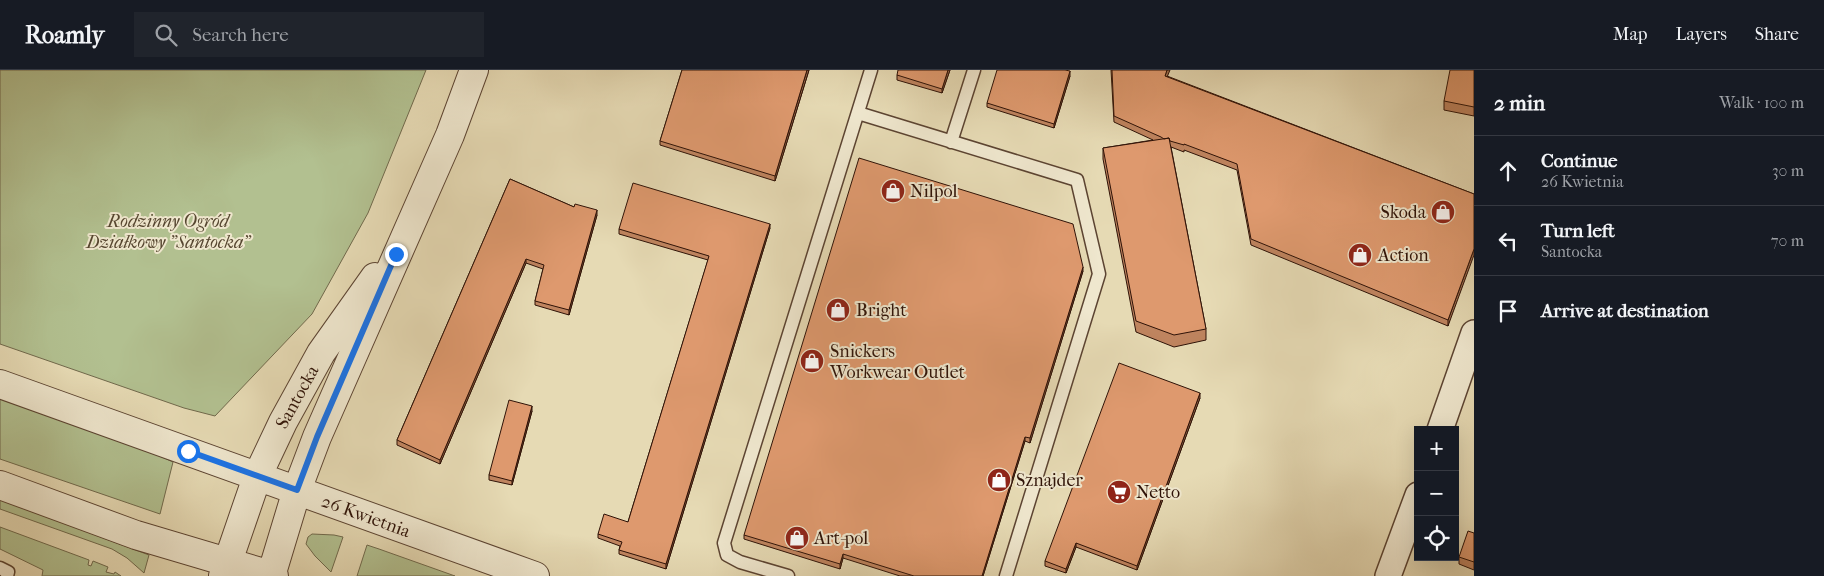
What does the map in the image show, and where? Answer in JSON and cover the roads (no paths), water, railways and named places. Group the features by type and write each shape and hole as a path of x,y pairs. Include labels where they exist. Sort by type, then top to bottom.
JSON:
{"street":[{"name":"Santocka","path":"272,576 297,490 317,437 450,135 474,70"},
{"name":"Santocka","path":"225,569 258,476 283,422 321,353 405,234"},
{"path":"1441,426 1474,333"},
{"name":"26 Kwietnia","path":"0,384 535,576"},
{"path":"0,485 136,534 225,569 272,576"},
{"path":"1388,576 1414,506"}],"lane":[{"path":"788,576 740,562 727,554 724,543 871,70"},
{"path":"951,142 974,70"},
{"path":"858,113 1077,180 1099,274 1006,576"},
{"path":"0,568 8,572 7,576"}],"place":[{"name":"Nilpol","path":"893,191"},
{"name":"Skoda","path":"1443,212"},
{"name":"Action","path":"1360,255"},
{"name":"Bright","path":"838,310"},
{"name":"Snickers Workwear Outlet","path":"812,361"},
{"name":"Sznajder","path":"999,480"},
{"name":"Netto","path":"1119,492"},
{"name":"Art-pol","path":"797,538"}],"park label":[{"name":"Rodzinny Ogród Działkowy \"Santocka\"","path":"168,231"}]}
